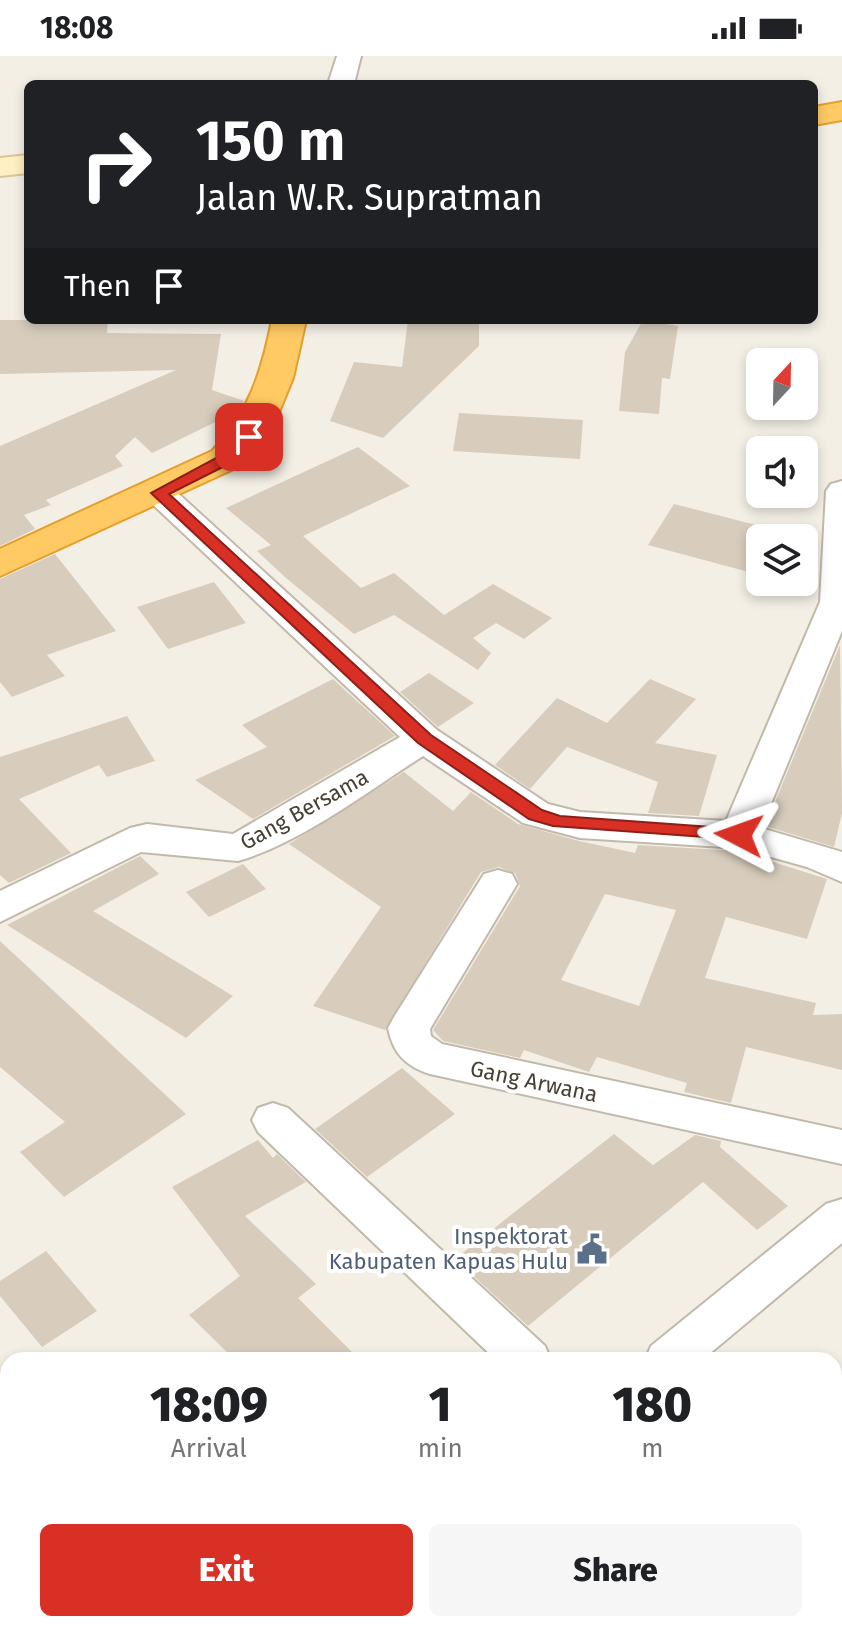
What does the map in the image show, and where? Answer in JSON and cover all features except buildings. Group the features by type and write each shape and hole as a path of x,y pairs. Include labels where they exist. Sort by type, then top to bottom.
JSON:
{"highway":[{"path":"818,115 842,111"},
{"path":"0,564 159,493 225,459 249,437 265,412 288,324"}],"main road":[{"path":"0,167 24,164"}],"street":[{"path":"342,80 349,56"},
{"path":"739,835 837,602 842,491"},
{"path":"159,493 424,739 536,814 580,825 739,835 819,857 842,868"},
{"name":"Gang Bersama","path":"0,908 130,841 147,837 238,848 297,817 424,739"},
{"name":"Gang Arwana","path":"498,884 409,1028 412,1044 430,1058 842,1147"},
{"path":"273,1120 520,1352"},
{"path":"678,1352 842,1217"}],"place":[{"name":"Inspektorat Kabupaten Kapuas Hulu","path":"592,1249"}],"route":[{"path":"249,437 225,459 159,493 424,739 536,814 559,822 739,835"}]}
